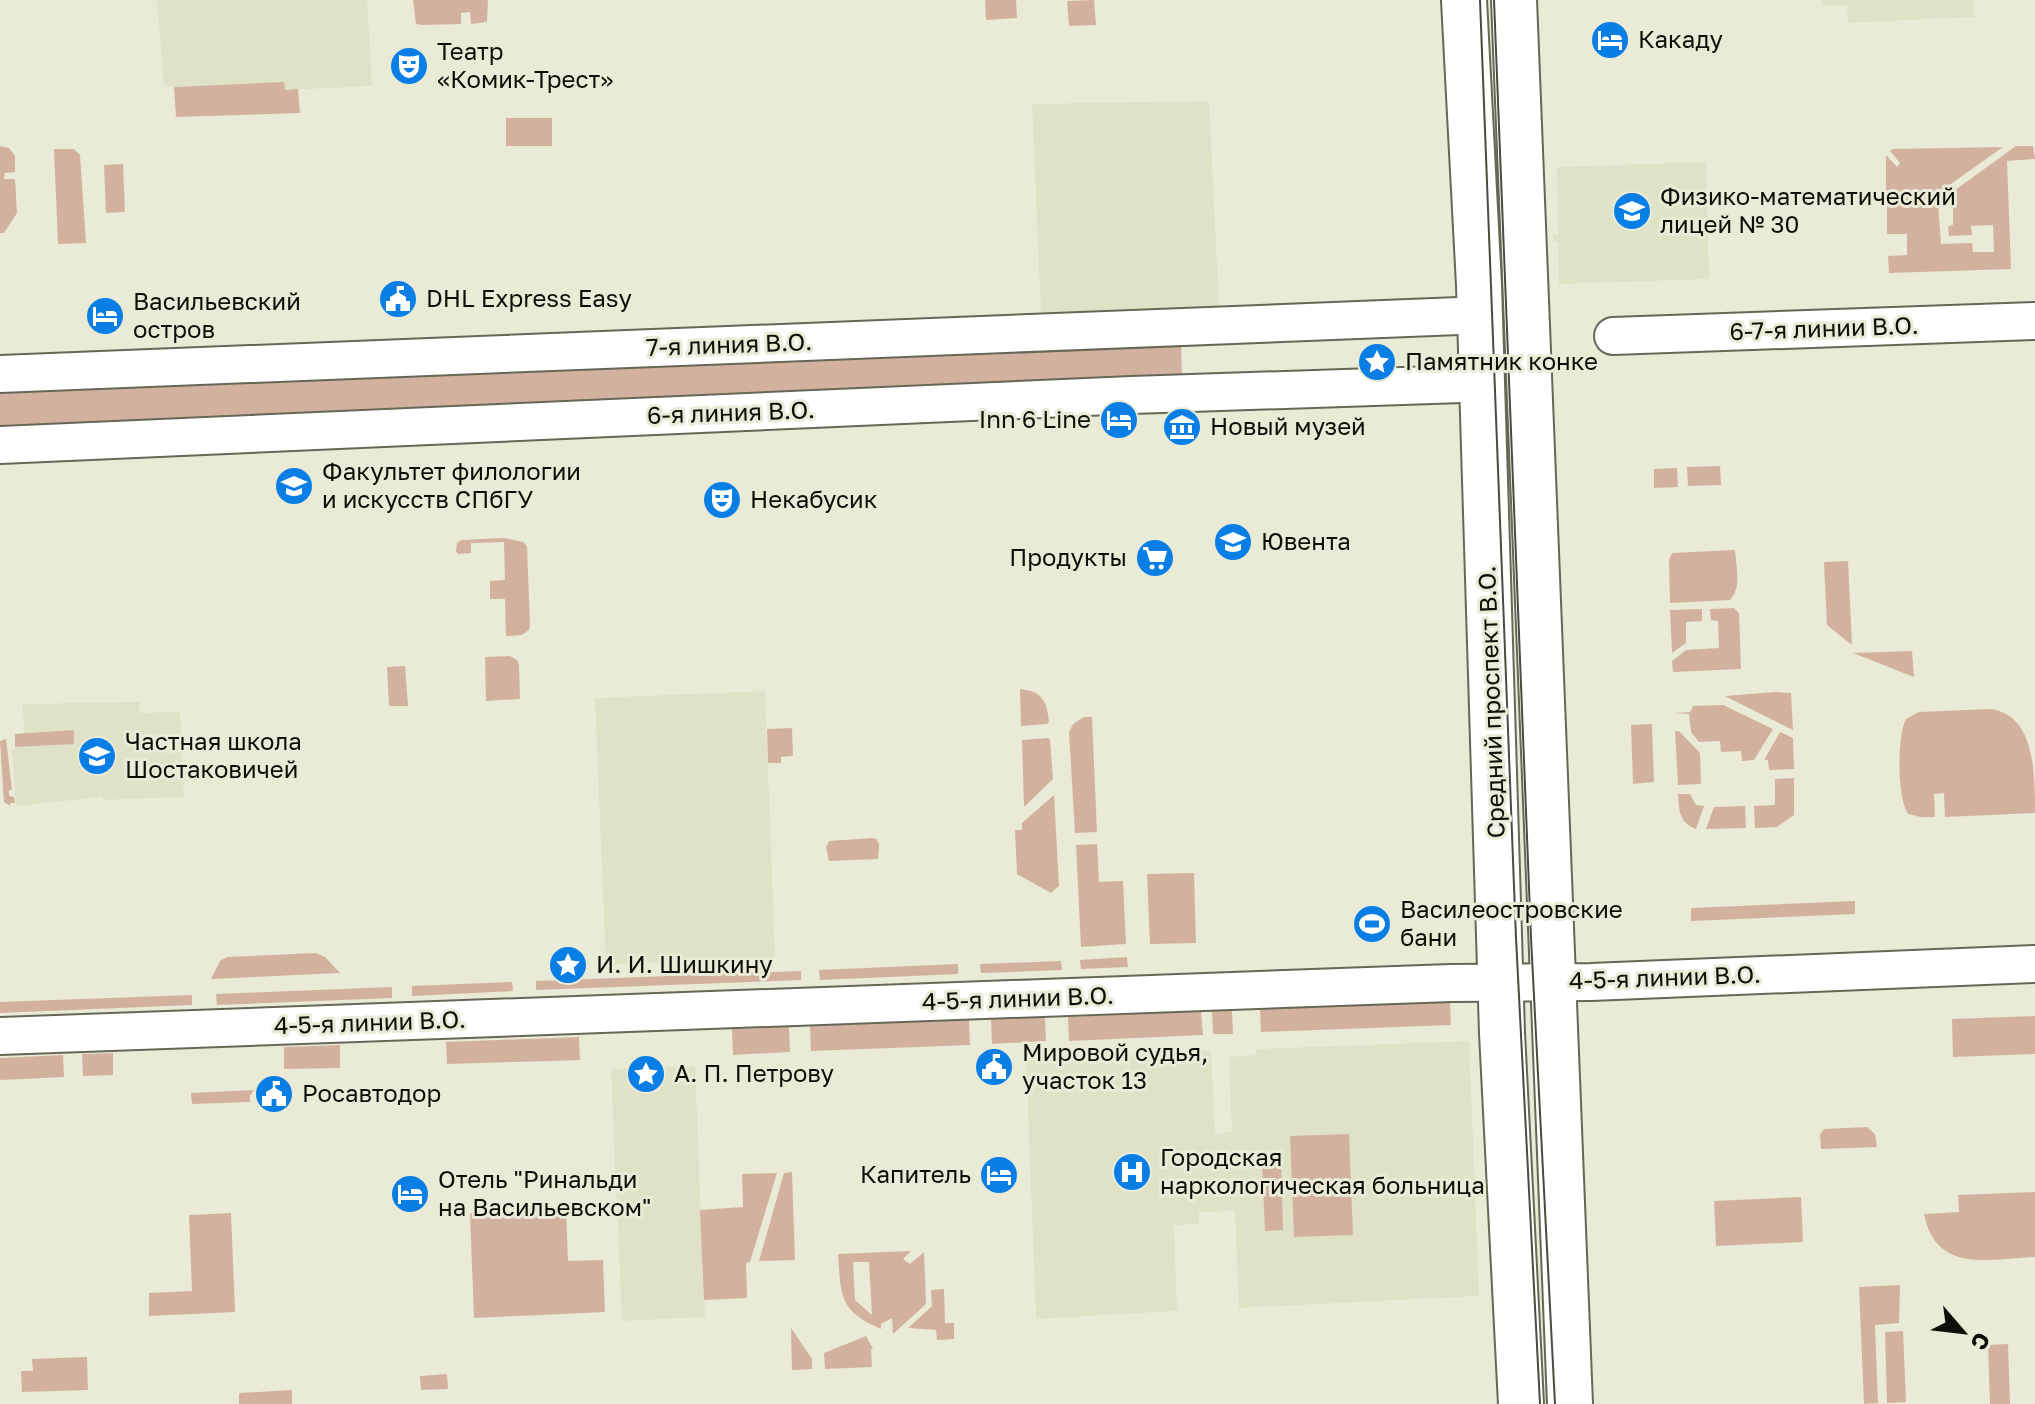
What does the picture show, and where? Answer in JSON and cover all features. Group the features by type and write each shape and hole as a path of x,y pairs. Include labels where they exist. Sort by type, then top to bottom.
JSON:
{"main road":[{"name":"Средний проспект В.О.","path":"1464,0 1479,285 1501,983 1521,1404"},
{"name":"Средний проспект В.О.","path":"1514,0 1570,1404"}],"street":[{"name":"7-я линия В.О.","path":"0,374 1459,316"},
{"name":"6-7-я линии В.О.","path":"1613,336 2035,321"},
{"name":"6-я линия В.О.","path":"0,445 1132,395 1462,384"},
{"name":"4-5-я линии В.О.","path":"0,1036 2035,964"}],"shaded area":[{"path":"157,0 367,0 372,86 285,90 283,82 164,85"},
{"path":"413,0 488,0 487,22 471,24 470,12 461,13 461,24 416,24"},
{"path":"985,0 1016,0 1017,18 986,20"},
{"path":"1094,0 1096,25 1069,26 1067,1"},
{"path":"1822,0 1973,0 1974,17 1848,23 1847,5 1822,6"},
{"path":"284,82 285,90 298,89 300,113 176,117 174,87"},
{"path":"1209,101 1219,307 1041,313 1032,104"},
{"path":"506,118 552,118 552,146 506,146"},
{"path":"0,146 9,148 15,156 15,172 5,173 4,179 15,179 17,213 4,233 0,233"},
{"path":"2016,146 2033,146 2035,159 2007,161 2011,269 1889,273 1888,256 1907,255 1907,234 1887,234 1887,205 1898,204 1897,200 1886,200 1886,155 1897,167 1900,163 1890,151 2003,147 1941,191 1938,197 1932,198 1933,203 1938,203 1941,244 1972,243 1973,252 1994,252 1993,225 1971,226 1972,235 1949,236 1948,226 1953,225 1953,206 1948,206 1947,196"},
{"path":"54,149 74,149 80,155 86,243 58,244"},
{"name":"Физико-математический лицей № 30","path":"1706,162 1709,279 1559,284 1558,242 1553,241 1553,234 1558,234 1557,167"},
{"path":"123,164 125,212 106,213 104,165"},
{"path":"1181,339 1182,382 0,428 0,385"},
{"path":"1720,466 1721,485 1688,486 1687,467"},
{"path":"1677,468 1678,487 1654,488 1654,469"},
{"path":"504,538 523,542 527,546 530,625 522,635 506,636 505,599 490,599 490,581 505,580 504,542 471,543 471,553 458,554 456,551 457,543 462,540"},
{"path":"1735,550 1737,583 1730,600 1670,603 1669,560 1672,553"},
{"path":"1848,561 1852,645 1827,625 1824,562"},
{"path":"1734,608 1739,613 1741,669 1673,672 1672,661 1686,650 1719,648 1718,621 1711,620 1710,609"},
{"path":"1702,609 1702,621 1686,622 1686,643 1672,653 1670,610"},
{"path":"1912,651 1914,677 1853,653"},
{"path":"510,656 519,665 520,699 486,701 485,657"},
{"path":"405,666 408,706 389,706 387,667"},
{"path":"1020,689 1034,692 1042,698 1048,715 1047,724 1021,726"},
{"path":"765,691 775,957 606,965 595,698"},
{"path":"1791,693 1793,730 1725,696"},
{"name":"Частная школа Шостаковичей","path":"140,702 139,713 180,712 184,797 103,800 102,797 16,806 12,750 15,750 15,734 24,733 23,704"},
{"path":"1723,705 1773,729 1754,760 1742,761 1741,751 1721,752 1720,741 1699,742 1691,732 1689,714 1675,713 1690,712 1693,706"},
{"path":"1990,709 2005,713 2024,734 2033,764 2035,813 1945,817 1944,793 1934,794 1935,817 1908,814 1902,794 1900,766 1901,739 1906,719 1919,712"},
{"path":"1084,717 1092,717 1097,832 1075,833 1069,732 1073,724"},
{"path":"1652,724 1654,782 1633,784 1631,725"},
{"path":"792,728 793,756 781,757 781,763 768,763 767,729"},
{"path":"74,730 74,744 15,747 15,734"},
{"path":"1675,731 1679,731 1700,753 1701,784 1678,785"},
{"path":"1780,732 1793,738 1794,769 1769,770 1768,760 1764,760"},
{"path":"1048,738 1053,779 1024,807 1022,740"},
{"path":"6,739 12,790 9,790 9,796 14,797 15,803 10,803 10,806 4,802 0,741"},
{"path":"1794,778 1794,815 1777,827 1755,828 1754,806 1775,805 1775,779"},
{"path":"1678,794 1690,794 1696,805 1704,806 1696,829 1686,823 1680,811"},
{"path":"1054,795 1059,886 1051,893 1017,874 1015,830 1022,830 1022,823"},
{"path":"1745,806 1746,828 1706,829 1714,807"},
{"path":"877,839 879,845 878,859 829,861 826,847 829,841"},
{"path":"1097,844 1099,882 1123,881 1126,944 1081,947 1076,845"},
{"path":"1194,873 1196,943 1150,944 1147,874"},
{"path":"1855,901 1855,914 1691,921 1691,908"},
{"path":"316,953 325,957 340,973 211,979 220,961 227,957"},
{"path":"1127,957 1128,967 1081,969 1080,960"},
{"path":"1061,961 1062,970 981,973 980,964"},
{"path":"958,964 958,974 820,980 819,970"},
{"path":"801,971 801,980 536,990 536,981"},
{"path":"512,982 513,991 412,996 412,986"},
{"path":"392,987 392,998 217,1005 216,994"},
{"path":"192,995 192,1005 0,1013 0,1002"},
{"path":"1450,1002 1451,1025 1261,1032 1260,1009"},
{"path":"1232,1010 1233,1034 1213,1034 1212,1011"},
{"path":"1201,1011 1203,1035 1069,1041 1068,1017"},
{"path":"2035,1016 2035,1054 1953,1057 1952,1019"},
{"path":"1045,1017 1046,1041 992,1044 991,1019"},
{"path":"969,1020 970,1045 811,1051 810,1026"},
{"path":"789,1027 790,1052 733,1055 732,1029"},
{"path":"579,1037 580,1060 447,1064 446,1042"},
{"path":"1469,1041 1479,1296 1239,1308 1235,1211 1199,1212 1199,1224 1174,1225 1177,1311 1036,1319 1026,1059 1211,1051 1215,1134 1232,1132 1229,1057 1256,1055 1256,1049"},
{"path":"340,1045 340,1068 284,1069 284,1047"},
{"path":"113,1053 113,1075 83,1076 82,1054"},
{"path":"63,1055 64,1077 0,1080 0,1058"},
{"path":"695,1066 705,1317 622,1321 611,1069"},
{"path":"254,1090 250,1102 192,1104 191,1093"},
{"path":"1867,1127 1875,1134 1877,1147 1821,1149 1820,1134 1824,1129"},
{"path":"1349,1134 1353,1235 1294,1237 1290,1136"},
{"path":"1281,1161 1283,1230 1265,1231 1262,1162"},
{"path":"792,1172 795,1260 759,1261 784,1173"},
{"path":"777,1173 750,1262 746,1263 747,1298 704,1300 700,1210 743,1207 742,1174"},
{"path":"2035,1192 2035,1257 1983,1260 1952,1254 1940,1246 1930,1233 1924,1214 1959,1212 1958,1195"},
{"path":"1801,1197 1803,1242 1716,1246 1714,1201"},
{"path":"566,1209 568,1261 603,1260 605,1312 474,1318 470,1213"},
{"path":"231,1213 235,1312 149,1316 149,1293 192,1291 189,1215"},
{"path":"911,1251 903,1259 910,1264 924,1252 926,1304 893,1334 892,1318 881,1324 881,1329 867,1322 857,1316 845,1300 838,1254","holes":["853,1262 869,1262 872,1315 855,1300"]},
{"path":"1900,1285 1899,1323 1875,1325 1878,1403 1864,1404 1859,1287"},
{"path":"944,1289 945,1323 954,1323 954,1339 937,1340 936,1330 908,1328 932,1306 931,1290"},
{"path":"791,1328 812,1359 812,1369 792,1370"},
{"path":"1903,1331 1906,1402 1887,1403 1885,1332"},
{"path":"866,1336 873,1349 872,1367 825,1369 824,1353"},
{"path":"2008,1344 2010,1404 1990,1404 1988,1345"},
{"path":"87,1357 88,1390 22,1392 21,1371 33,1371 32,1359"},
{"path":"447,1374 448,1389 421,1390 420,1376"},
{"path":"292,1390 292,1404 239,1404 239,1393"}],"tram line":[{"path":"1480,0 1516,938 1540,1404"},
{"path":"1494,0 1531,938 1555,1404"}],"place":[{"name":"Какаду","path":"1610,40"},
{"name":"Театр «Комик-Трест»","path":"409,66"},
{"name":"Физико-математический лицей № 30","path":"1632,211"},
{"name":"DHL Express Easy","path":"398,299"},
{"name":"Васильевский остров","path":"105,316"},
{"name":"Памятник конке","path":"1377,362"},
{"name":"Inn 6 Line","path":"1119,420"},
{"name":"Новый музей","path":"1182,427"},
{"name":"Факультет филологии и искусств СПбГУ","path":"294,486"},
{"name":"Некабусик","path":"722,500"},
{"name":"Ювента","path":"1233,542"},
{"name":"Продукты","path":"1155,558"},
{"name":"Частная школа Шостаковичей","path":"97,756"},
{"name":"Василеостровские бани","path":"1372,924"},
{"name":"И. И. Шишкину","path":"568,965"},
{"name":"Мировой судья, участок 13","path":"994,1067"},
{"name":"А. П. Петрову","path":"646,1074"},
{"name":"Росавтодор","path":"274,1094"},
{"name":"Городская наркологическая больница","path":"1132,1172"},
{"name":"Капитель","path":"999,1175"},
{"name":"Отель \"Ринальди на Васильевском\"","path":"410,1194"}]}
